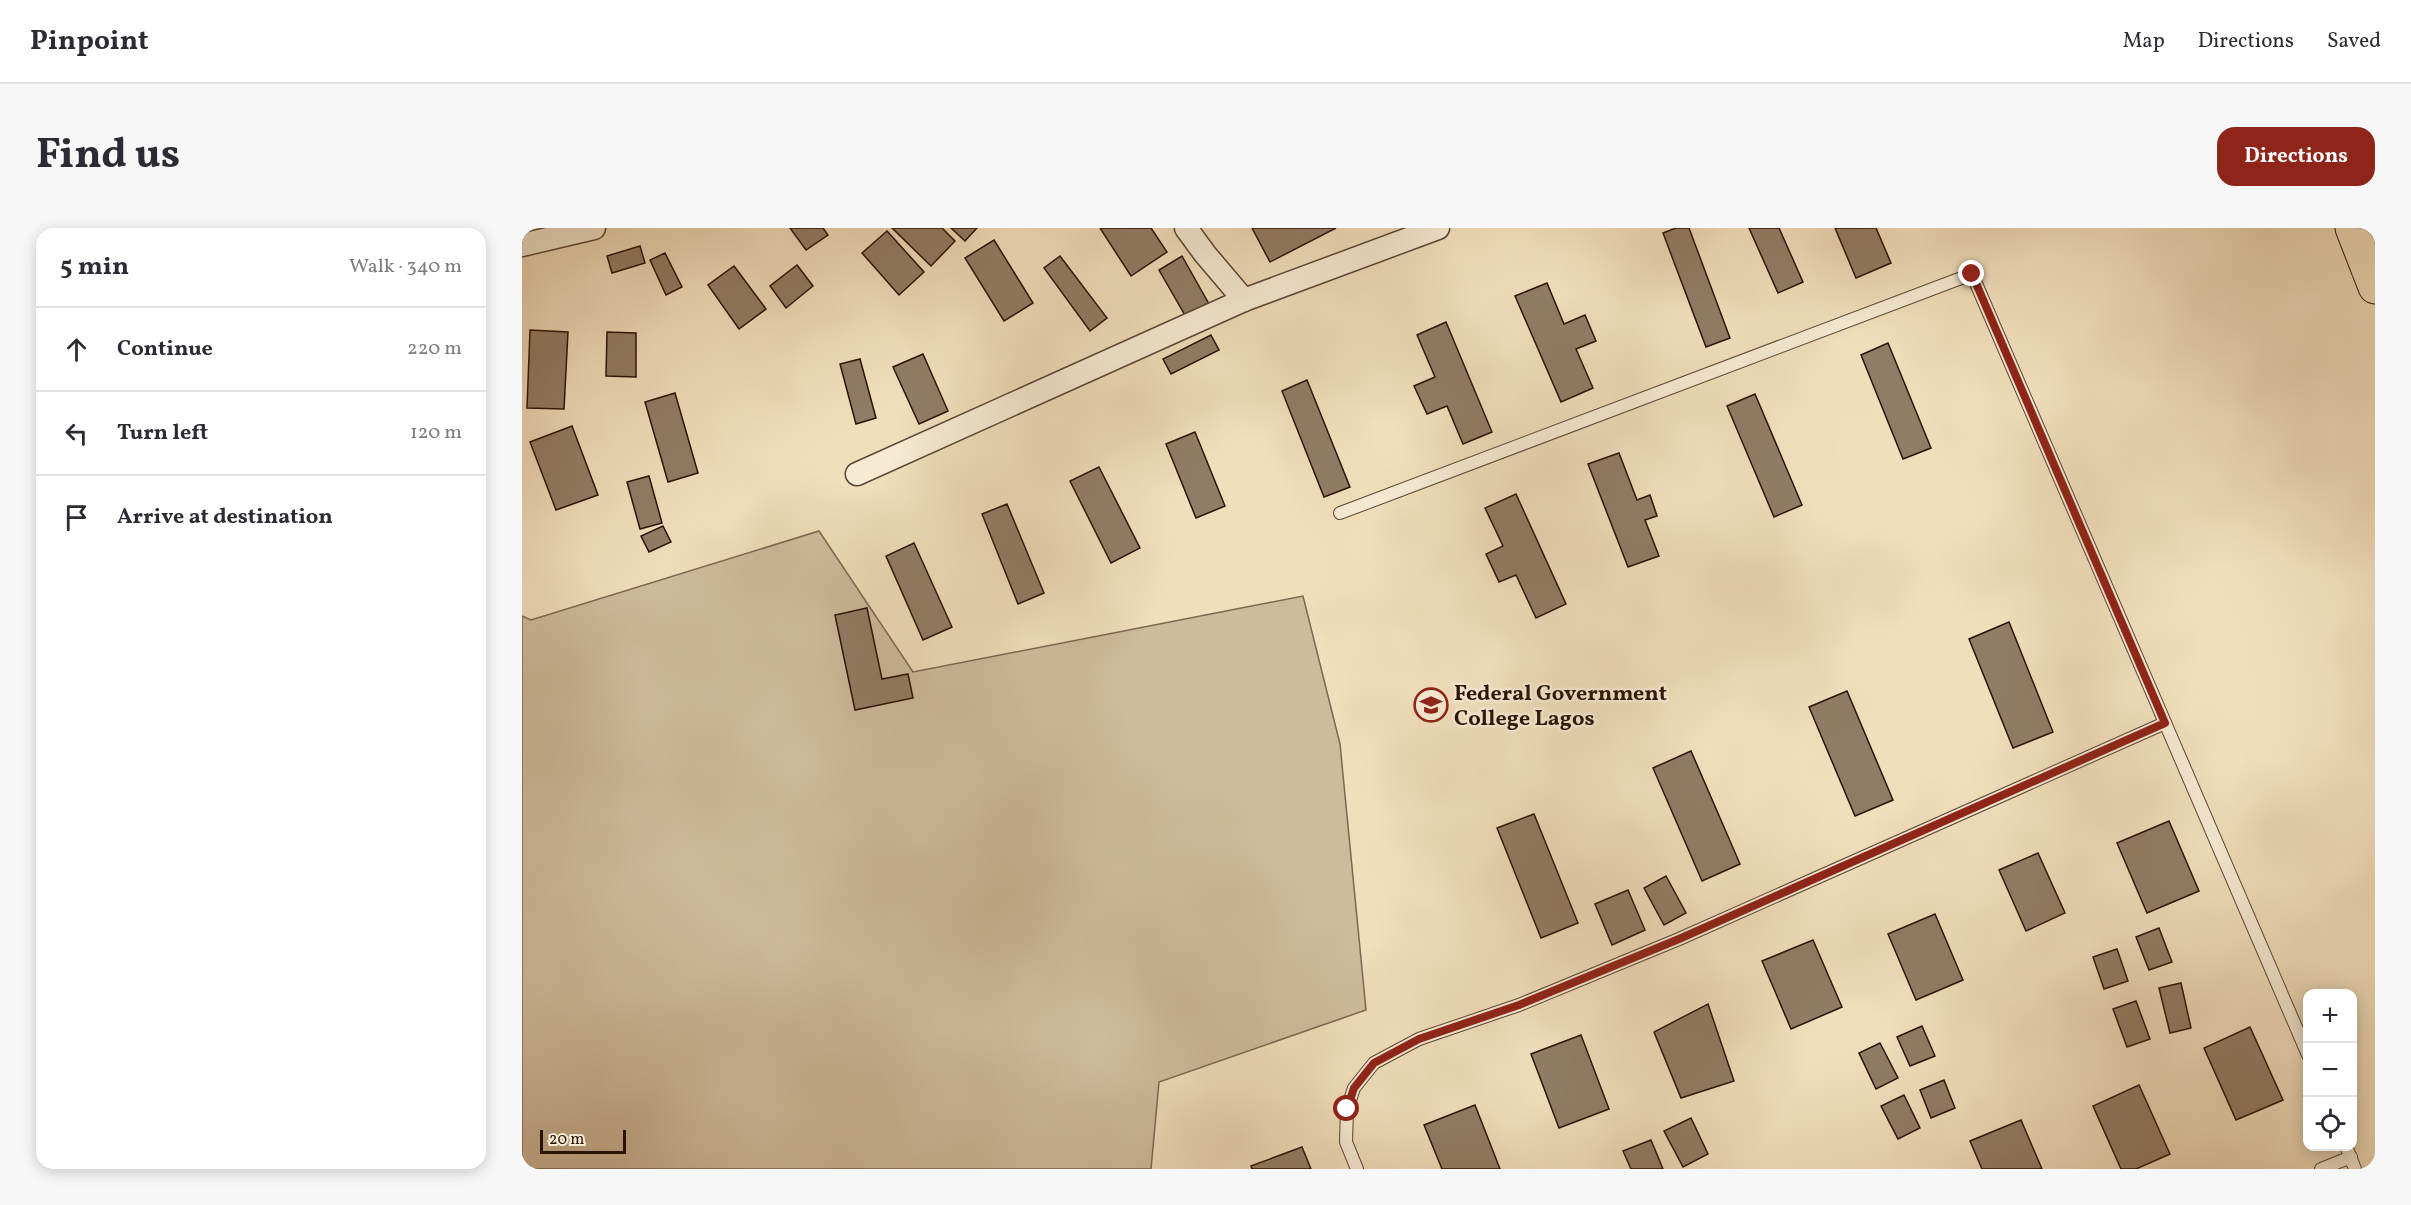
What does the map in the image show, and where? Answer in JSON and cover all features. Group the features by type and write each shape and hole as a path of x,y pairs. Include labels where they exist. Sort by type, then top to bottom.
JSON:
{"highway":[{"path":"2352,228 2375,287"}],"street":[{"path":"522,245 594,228"},
{"path":"1186,228 1244,300"},
{"path":"857,474 1244,300 1438,228"}],"lane":[{"path":"1340,513 1972,274 2303,1046"},
{"path":"1357,1169 1346,1142 1347,1109 1354,1088 1374,1063 1383,1058 1419,1039 1519,1005 1679,939 2165,723"},
{"path":"2321,1169 2351,1158"}],"shaded area":[{"path":"819,531 913,672 1303,596 1340,744 1366,1010 1159,1082 1151,1169 522,1169 522,616 531,620"}],"building":[{"path":"790,228 823,228 828,235 806,250"},
{"path":"892,228 942,228 955,241 931,266"},
{"path":"951,228 977,228 965,241"},
{"path":"1100,228 1151,228 1167,252 1131,276"},
{"path":"1252,228 1336,228 1270,262"},
{"path":"1676,228 1689,228 1730,338 1706,347 1663,233"},
{"path":"1749,228 1779,228 1803,282 1778,293"},
{"path":"1835,228 1876,228 1891,263 1856,278"},
{"path":"887,231 924,272 899,295 862,253"},
{"path":"994,240 1033,303 1004,321 965,258"},
{"path":"640,246 645,263 612,273 607,256"},
{"path":"665,253 682,287 666,295 650,260"},
{"path":"1060,256 1107,318 1090,331 1044,268"},
{"path":"1182,256 1209,304 1186,317 1159,270"},
{"path":"797,265 813,286 786,308 770,286"},
{"path":"734,266 766,309 739,329 708,285"},
{"path":"1547,283 1564,324 1585,315 1596,341 1576,349 1593,388 1561,402 1515,296"},
{"path":"1446,322 1492,432 1463,444 1447,406 1427,414 1414,386 1435,377 1417,335"},
{"path":"530,330 568,332 564,409 527,408"},
{"path":"607,332 636,333 636,377 606,376"},
{"path":"1211,335 1219,350 1171,374 1163,359"},
{"path":"1888,343 1931,448 1903,459 1861,355"},
{"path":"923,354 948,411 919,424 893,367"},
{"path":"860,359 876,418 856,424 840,364"},
{"path":"1307,380 1350,487 1324,497 1282,391"},
{"path":"675,393 698,473 668,482 645,402"},
{"path":"1755,394 1802,505 1774,517 1727,406"},
{"path":"572,426 598,495 556,510 530,442"},
{"path":"1195,432 1225,506 1196,518 1166,444"},
{"path":"1619,453 1637,500 1650,495 1657,516 1645,520 1659,556 1628,567 1588,464"},
{"path":"1099,467 1140,548 1111,563 1070,481"},
{"path":"649,476 662,523 640,529 627,482"},
{"path":"1516,494 1566,604 1536,618 1516,575 1499,582 1486,554 1503,546 1485,508"},
{"path":"1007,504 1044,593 1018,604 982,514"},
{"path":"663,526 671,542 649,552 641,536"},
{"path":"914,543 952,627 923,640 886,556"},
{"path":"867,608 882,679 908,674 913,698 855,710 835,615"},
{"path":"2009,622 2053,732 2013,748 1969,639"},
{"path":"1847,691 1893,800 1855,816 1809,707"},
{"path":"1691,751 1740,864 1702,881 1653,768"},
{"path":"1534,814 1578,923 1541,938 1497,828"},
{"path":"2169,821 2199,891 2147,913 2117,843"},
{"path":"2038,853 2065,913 2026,931 1999,870"},
{"path":"1666,876 1686,913 1664,925 1644,888"},
{"path":"1628,890 1645,930 1612,945 1595,904"},
{"path":"1935,914 1963,980 1916,1000 1888,934"},
{"path":"2159,928 2172,962 2149,970 2136,937"},
{"path":"1813,940 1842,1007 1791,1029 1762,961"},
{"path":"2117,949 2128,981 2104,989 2093,957"},
{"path":"2181,983 2191,1028 2170,1033 2159,988"},
{"path":"2136,1001 2150,1039 2127,1047 2113,1009"},
{"path":"1708,1004 1734,1081 1681,1098 1654,1032"},
{"path":"1922,1026 1935,1056 1910,1066 1897,1037"},
{"path":"2250,1027 2283,1100 2236,1120 2204,1048"},
{"path":"1581,1035 1609,1109 1559,1128 1531,1054"},
{"path":"1880,1043 1898,1078 1876,1089 1859,1053"},
{"path":"1944,1080 1955,1108 1931,1118 1920,1090"},
{"path":"2139,1085 2170,1154 2136,1169 2121,1169 2093,1106"},
{"path":"1904,1095 1920,1128 1898,1139 1881,1106"},
{"path":"1475,1105 1500,1169 1442,1169 1424,1125"},
{"path":"1691,1118 1708,1154 1683,1167 1664,1131"},
{"path":"2021,1120 2042,1169 1982,1169 1970,1141"},
{"path":"1651,1140 1663,1169 1631,1169 1623,1151"},
{"path":"1302,1147 1311,1169 1252,1169 1251,1166"}],"place":[{"name":"Federal Government College Lagos","path":"1431,705"}],"route":[{"path":"1347,1109 1354,1088 1374,1063 1419,1039 1519,1005 1679,939 2165,723 1972,274"}]}
